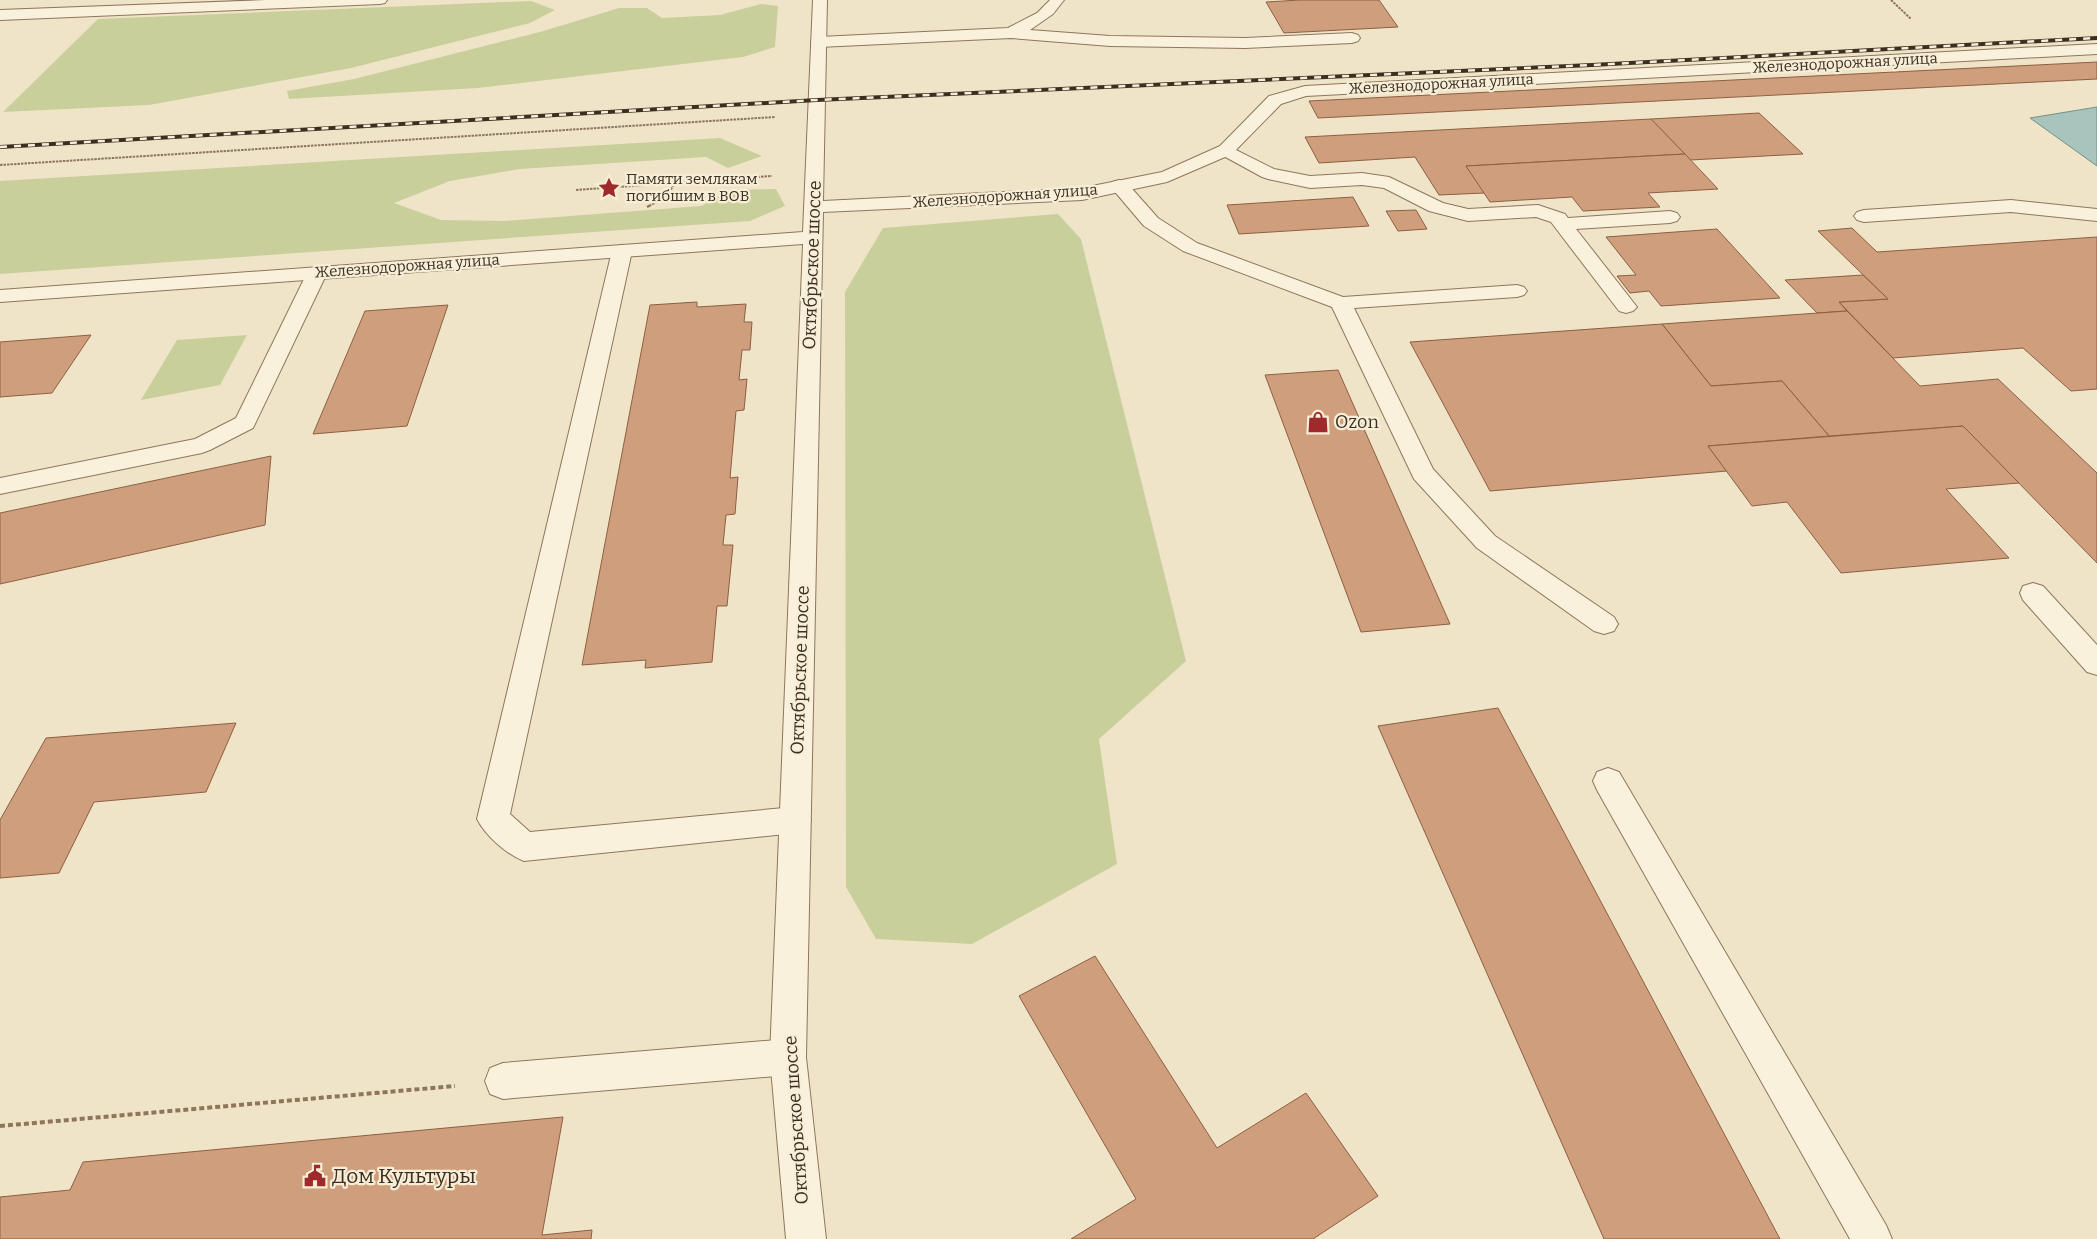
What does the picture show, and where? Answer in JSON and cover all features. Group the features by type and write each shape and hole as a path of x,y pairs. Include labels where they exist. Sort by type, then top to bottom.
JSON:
{"street":[{"path":"0,15 380,0"},
{"name":"Октябрьское шоссе","path":"806,1239 788,1057 820,0"},
{"path":"1011,33 1036,21 1054,6 1057,0"},
{"path":"819,42 1011,33 1110,41 1244,43 1352,38"},
{"name":"Железнодорожная улица","path":"814,208 1082,194 1168,176 1226,150 1274,100 1305,91 2097,49"},
{"path":"1226,150 1268,174 1310,182 1362,179 1389,182 1436,207 1468,215 1538,211 1558,218 1626,307"},
{"path":"1119,186 1151,222 1190,247 1340,303 1517,291"},
{"path":"1864,216 2011,206 2097,215"},
{"path":"1563,224 1670,217"},
{"name":"Железнодорожная улица","path":"0,296 813,237"},
{"path":"622,251 493,819 524,846 795,820"},
{"path":"0,486 202,445 244,424 318,273"},
{"path":"1340,303 1423,472 1486,542 1604,624"},
{"path":"2033,593 2097,664"},
{"path":"1608,781 1872,1239"},
{"path":"503,1082 788,1057"}],"path":[{"path":"0,165 817,108"},
{"path":"576,190 815,173"},
{"path":"0,1126 503,1082"}],"green space":[{"path":"531,1 555,10 530,23 351,68 149,105 3,112 98,19"},
{"path":"761,4 778,6 775,47 743,57 478,88 289,99 287,91 354,79 540,32 619,8 647,8 662,18 720,15"},
{"path":"720,138 762,156 728,168 706,157 520,169 450,181 394,203 441,220 505,221 701,206 732,190 776,189 785,206 750,221 0,274 0,181"},
{"path":"1058,214 1081,239 1186,661 1099,739 1117,864 972,944 876,939 846,887 845,292 883,228"},
{"path":"247,335 220,385 141,400 177,340"}],"water":[{"path":"2097,107 2097,166 2030,118"}],"building":[{"path":"1379,0 1398,27 1284,33 1266,2"},
{"path":"2097,62 2097,79 1318,118 1309,101"},
{"path":"1759,113 1803,154 1690,160 1651,119"},
{"path":"1651,119 1685,154 1466,166 1485,193 1439,195 1415,157 1319,163 1305,137"},
{"path":"1685,154 1718,189 1648,193 1660,207 1583,211 1572,197 1490,202 1466,166"},
{"path":"1353,197 1369,226 1239,234 1227,205"},
{"path":"1416,210 1427,229 1398,231 1386,211"},
{"path":"1852,228 1877,252 2097,237 2097,389 2071,391 2023,348 1893,358 1839,302 1888,299 1818,231"},
{"path":"1717,229 1780,298 1661,306 1649,291 1630,293 1617,276 1636,275 1606,237"},
{"path":"1863,275 1888,299 1839,302 1847,311 1817,313 1785,280"},
{"path":"697,302 697,307 746,304 744,322 752,322 750,350 742,350 739,380 747,379 744,410 736,411 730,478 738,477 735,514 726,515 723,545 733,545 727,606 717,606 712,662 645,668 646,660 582,665 650,305"},
{"path":"448,305 407,426 313,434 365,311"},
{"path":"1847,311 1920,386 1998,379 2097,473 2097,563 1963,426 1829,436 1782,381 1711,386 1662,324"},
{"path":"1662,324 1711,386 1782,381 1829,436 1708,446 1727,471 1490,491 1410,342"},
{"path":"91,335 52,393 0,397 0,342"},
{"path":"1338,370 1450,624 1361,632 1265,375"},
{"path":"1963,426 2019,483 1946,489 2009,558 1841,573 1787,502 1752,506 1708,446"},
{"path":"271,456 265,525 0,584 0,513"},
{"path":"1498,708 1780,1239 1604,1239 1378,726"},
{"path":"236,723 206,792 94,802 59,873 0,878 0,820 46,738"},
{"path":"1095,956 1217,1148 1306,1093 1378,1196 1313,1239 1071,1239 1136,1199 1019,996"},
{"name":"Дом Культуры","path":"563,1117 542,1235 592,1230 591,1239 0,1239 0,1197 70,1190 83,1162"}],"railway":[{"path":"0,147 817,100 1592,65 2097,38"}],"place":[{"name":"Памяти землякам погибшим в ВОВ","path":"609,188"},
{"name":"Ozon","path":"1318,422"},
{"name":"Дом Культуры","path":"315,1176"}]}
